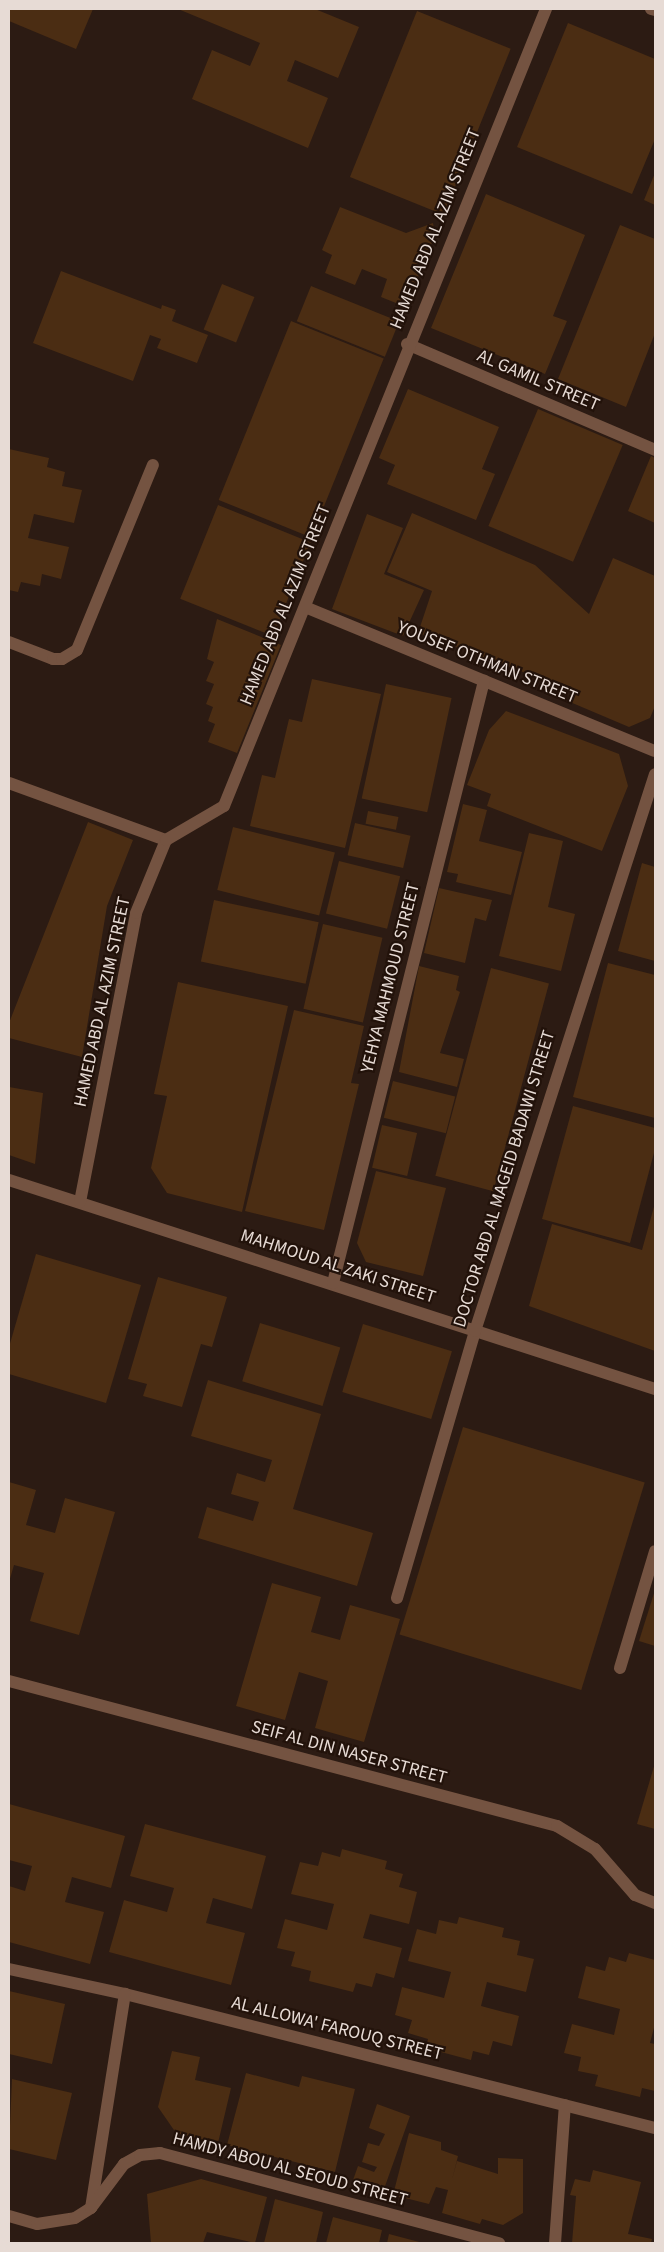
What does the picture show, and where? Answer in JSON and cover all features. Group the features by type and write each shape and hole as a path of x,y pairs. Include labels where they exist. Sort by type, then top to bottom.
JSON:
{"street":[{"name":"HAMED ABD AL AZIM STREET","path":"80,1202 136,913 166,840 224,806 305,607 407,344 546,9"},
{"path":"651,9 655,10"},
{"name":"AL GAMIL STREET","path":"407,344 655,450"},
{"path":"9,642 53,659 77,650 153,465"},
{"name":"YOUSEF OTHMAN STREET","path":"305,607 655,751"},
{"name":"YEHYA MAHMOUD STREET","path":"333,1283 484,681"},
{"name":"DOCTOR ABD AL MAGEID BADAWI STREET","path":"397,1598 475,1330 655,774"},
{"path":"9,783 166,840"},
{"name":"MAHMOUD AL ZAKI STREET","path":"9,1180 333,1283 655,1389"},
{"path":"620,1668 655,1551"},
{"name":"SEIF AL DIN NASER STREET","path":"9,1681 557,1826 595,1849 635,1895 655,1904"},
{"name":"AL ALLOWA' FAROUQ STREET","path":"9,1969 125,1994 655,2128"},
{"path":"91,2208 125,1994"},
{"path":"555,2243 565,2105"},
{"name":"HAMDY ABOU AL SEOUD STREET","path":"9,2216 56,2223 91,2208 124,2164 140,2155 160,2153 499,2243"}],"building":[{"path":"9,9 93,9 76,49 9,21"},
{"path":"178,9 315,9 359,27 338,78 295,60 287,81 328,98 308,148 192,99 212,50 250,66 260,43"},
{"path":"417,11 511,49 444,215 350,177"},
{"path":"568,23 655,59 655,139 632,194 517,147"},
{"path":"655,173 655,205 644,200"},
{"path":"486,194 585,235 553,316 567,321 545,374 431,328"},
{"path":"340,207 406,233 433,223 435,235 406,307 381,297 387,279 362,269 355,285 325,273 332,255 322,250"},
{"path":"620,225 655,239 655,333 626,407 558,379"},
{"path":"61,271 161,309 162,305 176,310 172,321 208,335 197,363 157,348 161,339 150,335 133,381 33,343"},
{"path":"222,284 254,297 236,343 204,329"},
{"path":"311,286 399,322 385,357 297,321"},
{"path":"291,321 384,358 311,537 219,500"},
{"path":"408,389 499,427 482,469 495,474 476,520 387,484 395,465 379,458"},
{"path":"538,409 623,445 573,562 488,526"},
{"path":"9,449 49,458 47,467 65,472 62,486 82,490 74,523 34,514 28,538 69,547 61,579 42,574 40,586 21,582 18,592 9,590"},
{"path":"651,456 655,458 655,523 628,511"},
{"path":"218,505 311,542 273,636 180,599"},
{"path":"412,513 535,565 589,614 613,558 655,576 655,706 650,718 629,727 570,702 574,691 418,633 432,591 387,572"},
{"path":"367,514 403,528 384,574 424,590 403,636 332,609"},
{"path":"217,619 281,645 237,753 208,742 215,724 208,721 213,707 206,704 214,684 206,681 214,662 207,659"},
{"path":"312,679 381,694 345,848 250,826 262,775 275,778 289,719 302,722"},
{"path":"386,684 452,698 427,812 362,798"},
{"path":"506,711 619,754 628,786 602,851 487,806 491,794 467,785 489,730"},
{"path":"463,804 487,810 479,841 522,852 511,895 456,882 458,874 447,872"},
{"path":"368,811 398,817 396,830 366,824"},
{"path":"88,822 133,840 107,906 82,1057 9,1038 9,1023"},
{"path":"355,823 411,836 403,868 348,855"},
{"path":"233,827 335,852 319,915 217,890"},
{"path":"529,833 563,841 548,907 575,914 561,971 499,956"},
{"path":"339,861 400,876 387,929 326,913"},
{"path":"642,863 655,867 655,961 618,951"},
{"path":"439,888 492,900 486,921 475,918 465,963 424,953"},
{"path":"214,900 319,922 306,984 201,962"},
{"path":"323,924 382,938 363,1022 303,1009"},
{"path":"608,963 655,975 655,1118 573,1097"},
{"path":"419,966 459,976 456,990 460,992 440,1053 464,1059 457,1087 399,1072"},
{"path":"491,968 549,984 493,1191 435,1176"},
{"path":"178,982 288,1006 242,1212 167,1193 151,1168 167,1096 154,1094"},
{"path":"294,1010 364,1026 351,1083 359,1084 324,1230 245,1211"},
{"path":"393,1081 455,1096 446,1133 384,1118"},
{"path":"9,1087 43,1093 35,1164 9,1155"},
{"path":"573,1106 655,1128 655,1149 630,1243 542,1219"},
{"path":"382,1125 417,1133 407,1176 372,1168"},
{"path":"376,1171 446,1188 423,1276 366,1262 357,1243"},
{"path":"655,1203 655,1351 529,1306 552,1224 642,1250"},
{"path":"36,1254 141,1285 106,1403 9,1374 9,1347"},
{"path":"158,1277 227,1297 212,1347 201,1344 182,1407 143,1396 147,1384 128,1379"},
{"path":"260,1323 340,1348 322,1406 242,1381"},
{"path":"363,1324 452,1351 431,1419 342,1392"},
{"path":"208,1380 321,1414 293,1509 373,1533 357,1586 198,1538 207,1507 253,1521 259,1502 231,1494 237,1473 265,1482 272,1460 191,1436"},
{"path":"463,1427 645,1483 581,1690 400,1635"},
{"path":"9,1482 36,1490 26,1525 55,1533 65,1498 115,1512 79,1635 30,1621 44,1573 14,1565 9,1582"},
{"path":"272,1583 321,1597 311,1632 340,1640 350,1605 400,1619 364,1742 315,1728 328,1681 299,1672 285,1720 236,1706"},
{"path":"655,1590 655,1646 639,1641"},
{"path":"655,1763 655,1829 637,1824"},
{"path":"9,1804 125,1836 111,1888 72,1877 65,1902 104,1912 90,1964 9,1942 9,1886 25,1891 32,1866 9,1860"},
{"path":"145,1824 266,1856 252,1909 213,1898 206,1923 245,1933 231,1985 109,1952 124,1900 167,1912 174,1888 130,1876"},
{"path":"342,1849 387,1861 385,1869 403,1874 399,1887 417,1892 409,1924 370,1914 363,1938 402,1948 394,1978 376,1973 372,1987 356,1983 353,1992 309,1981 311,1971 291,1966 295,1952 277,1948 285,1919 327,1930 334,1904 291,1894 300,1862 318,1866 322,1852 340,1857"},
{"path":"459,1917 504,1928 502,1937 520,1941 517,1955 534,1959 526,1992 487,1982 481,2006 519,2016 512,2046 493,2041 489,2055 473,2051 471,2060 426,2048 428,2039 408,2033 412,2020 395,2015 402,1987 444,1998 451,1972 408,1961 417,1929 436,1934 439,1920 457,1924"},
{"path":"629,1953 655,1960 655,2024 650,2043 655,2044 655,2091 642,2088 640,2097 595,2086 598,2075 578,2071 581,2057 564,2053 572,2024 614,2035 620,2009 578,1998 586,1966 605,1971 609,1957 626,1962"},
{"path":"9,1991 65,2004 52,2064 9,2054"},
{"path":"172,2051 200,2057 195,2080 231,2088 218,2143 176,2133 158,2107"},
{"path":"246,2073 299,2087 302,2076 355,2089 335,2172 227,2145"},
{"path":"12,2079 72,2093 56,2160 9,2149"},
{"path":"377,2104 410,2116 384,2189 352,2183 358,2166 374,2172 377,2167 362,2162 368,2143 379,2146 385,2134 369,2128"},
{"path":"409,2133 441,2142 441,2150 458,2156 452,2180 457,2161 498,2174 498,2158 523,2159 523,2213 503,2225 482,2219 480,2224 442,2213 448,2190 436,2187 429,2204 393,2195"},
{"path":"593,2170 641,2182 628,2234 652,2239 651,2243 572,2243 576,2196 570,2195 575,2179 590,2182"},
{"path":"201,2179 267,2197 255,2243 207,2232 203,2243 151,2243 147,2194"},
{"path":"275,2199 323,2212 316,2243 264,2243"},
{"path":"333,2217 382,2230 379,2243 326,2243"},
{"path":"389,2234 423,2243 387,2243"}]}
